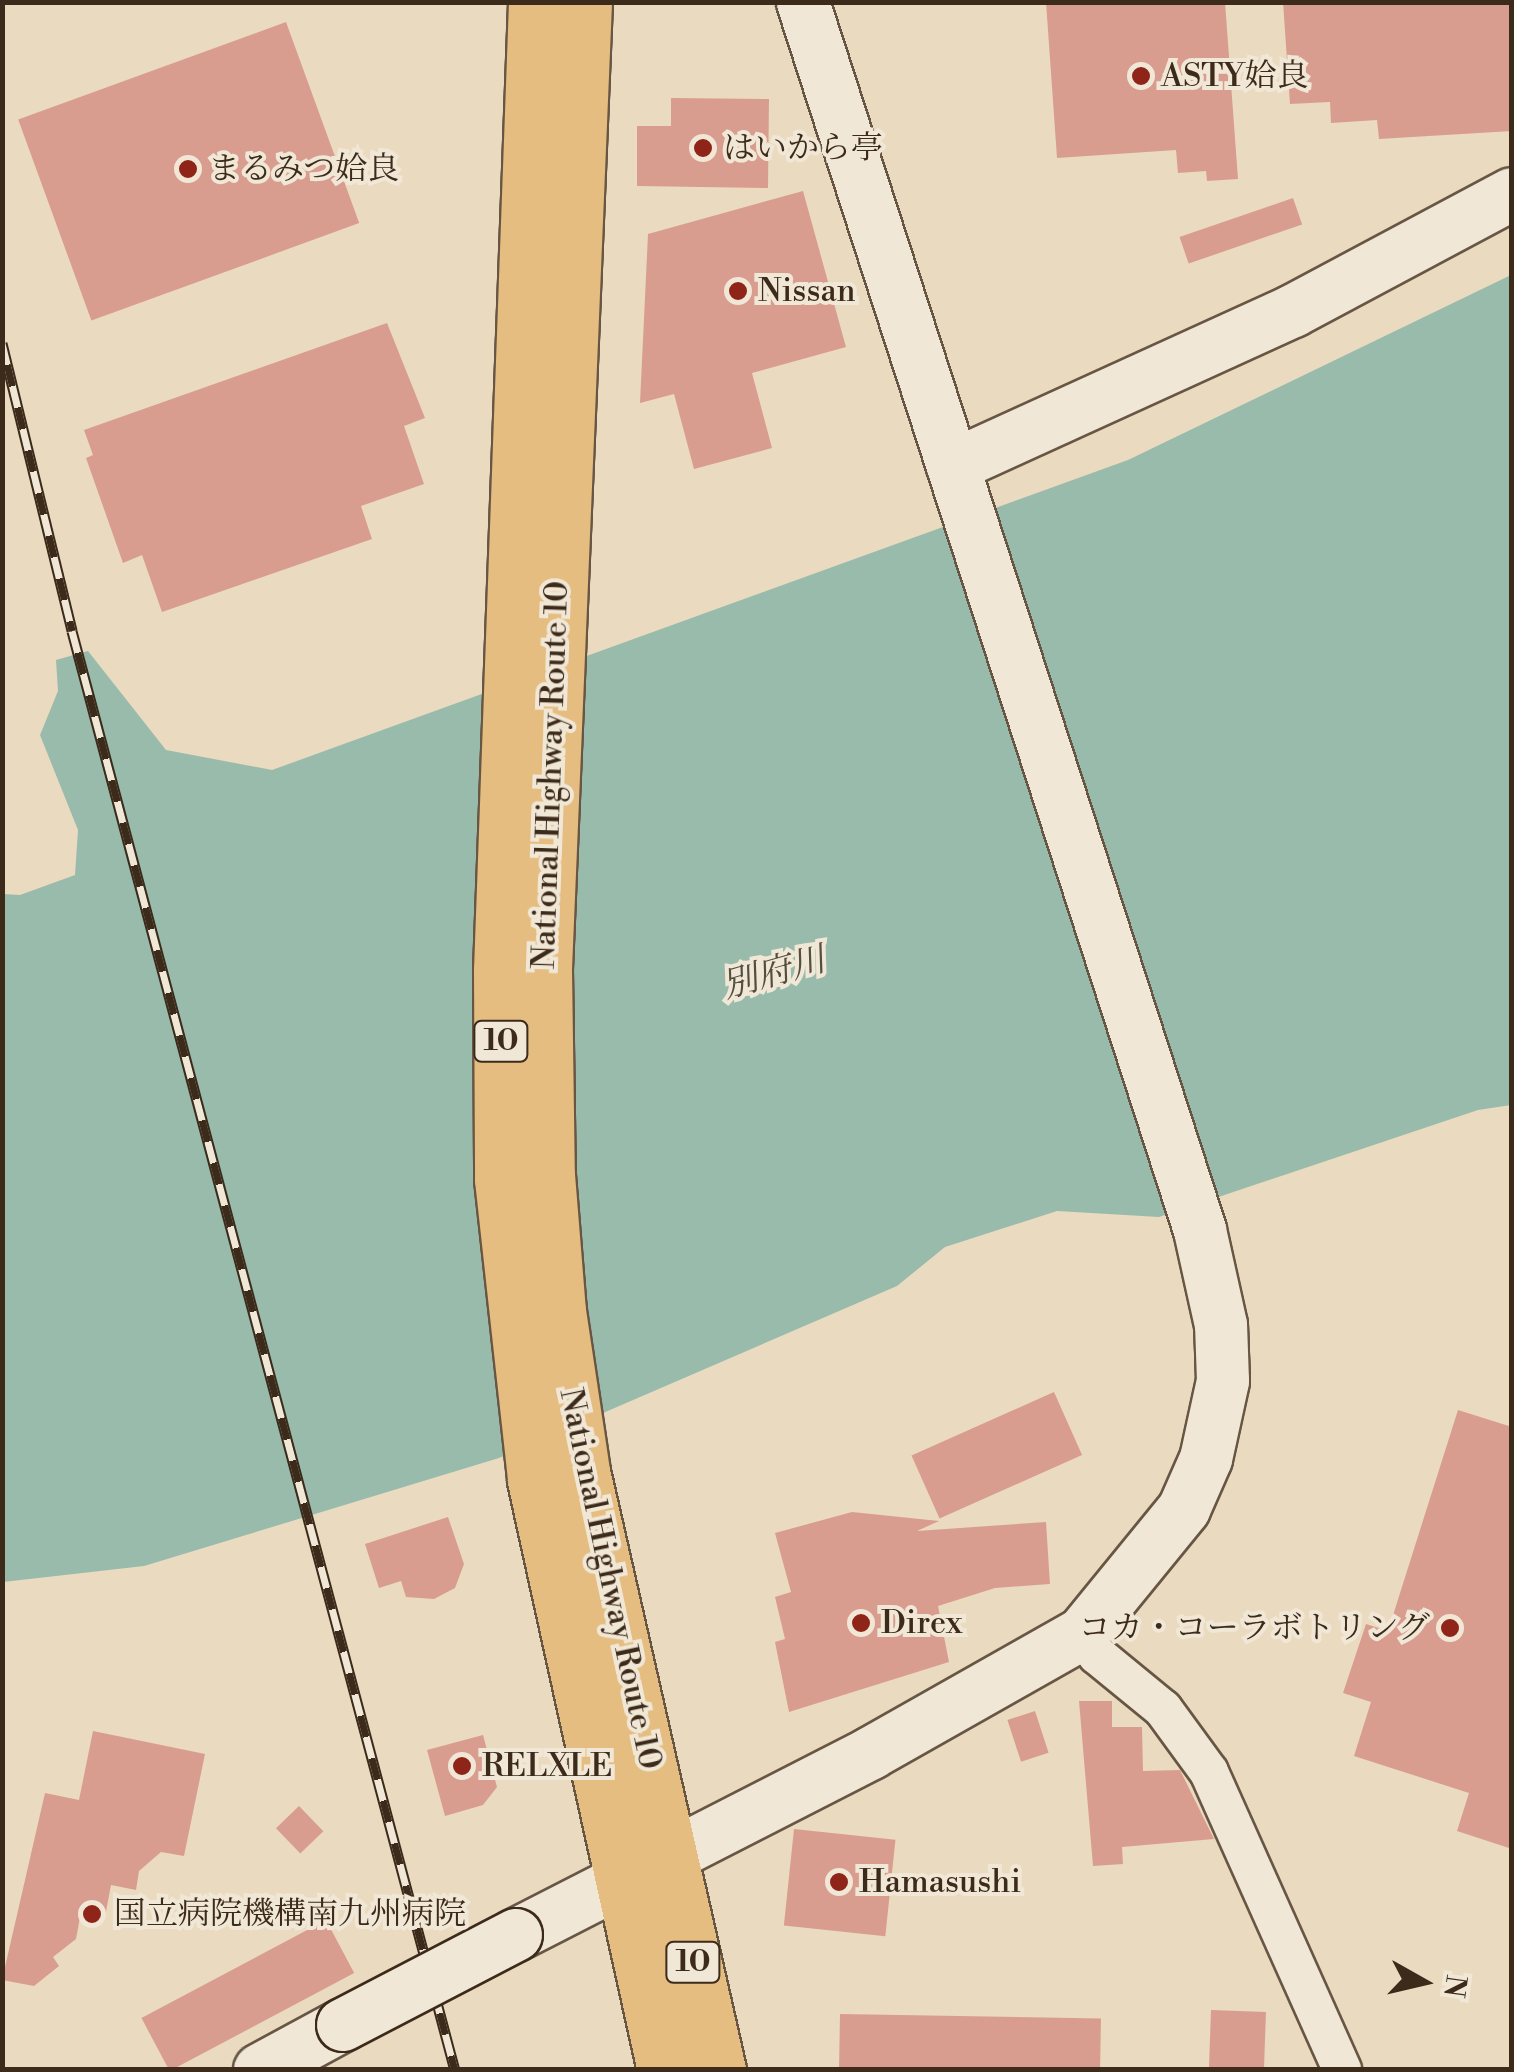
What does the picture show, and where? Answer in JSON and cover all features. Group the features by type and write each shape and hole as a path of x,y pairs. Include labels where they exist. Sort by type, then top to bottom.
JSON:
{"highway":[{"name":"National Highway Route 10","path":"536,2 536,600 547,1175 558,1311 558,1476 645,1867 666,2070"},
{"name":"National Highway Route 10","path":"536,600 584,2"},
{"name":"National Highway Route 10","path":"645,1867 718,2070"}],"street":[{"path":"260,2070 871,1753 1083,1633 1147,1562 1184,1509 1206,1459 1223,1381 1221,1325 1200,1230 803,2"},
{"path":"959,484 1512,194"},
{"path":"1083,1633 1097,1655 1162,1709 1209,1772 1342,2070"}],"water":[{"name":"別府川","path":"1511,275 1511,1105 1478,1110 1159,1217 1057,1211 945,1247 897,1286 499,1458 144,1566 3,1582 3,894 20,895 75,875 78,830 40,735 58,691 56,660 88,651 166,750 272,770 1128,460"}],"building":[{"name":"ASTY姶良","path":"1046,2 1225,2 1238,179 1207,181 1206,171 1178,173 1176,150 1057,158"},
{"path":"1283,2 1512,2 1512,131 1379,139 1377,120 1331,123 1330,102 1290,104"},
{"name":"まるみつ姶良","path":"286,22 359,223 91,321 18,119"},
{"name":"はいから亭","path":"671,98 769,99 768,188 637,186 637,126 671,126"},
{"name":"Nissan","path":"803,191 846,347 752,373 772,448 694,469 674,394 640,403 648,234"},
{"path":"1293,198 1302,224 1189,264 1180,237"},
{"path":"387,323 425,418 404,426 424,484 361,506 372,539 162,612 142,555 123,563 86,458 93,455 84,430"},
{"path":"1054,1392 1082,1455 940,1518 911,1455"},
{"name":"コカ・コーラボトリング","path":"1458,1410 1512,1427 1512,1849 1457,1831 1469,1793 1354,1756 1371,1702 1343,1693 1366,1624 1388,1631"},
{"name":"Direx","path":"852,1512 939,1521 917,1531 1046,1522 1050,1584 995,1588 938,1606 949,1662 789,1712 775,1642 785,1639 775,1597 791,1592 775,1533"},
{"path":"448,1517 464,1564 455,1588 434,1599 406,1597 401,1581 379,1588 365,1544"},
{"path":"1079,1701 1112,1701 1112,1727 1142,1727 1143,1771 1180,1770 1214,1839 1122,1847 1123,1864 1093,1866"},
{"path":"1035,1711 1049,1753 1021,1762 1007,1720"},
{"path":"93,1731 205,1754 184,1856 161,1852 139,1871 136,1890 111,1885 105,1917 81,1912 76,1939 53,1957 59,1966 34,1986 2,1980 45,1793 79,1800"},
{"name":"RELXLE","path":"483,1735 497,1787 483,1805 445,1816 427,1750"},
{"path":"299,1806 323,1831 300,1853 276,1828"},
{"name":"Hamasushi","path":"794,1829 895,1840 885,1936 784,1925"},
{"path":"326,1920 354,1973 172,2070 141,2018"},
{"path":"1211,2010 1266,2012 1264,2070 1209,2070"},
{"path":"840,2014 1101,2019 1100,2070 839,2070"}],"railway":[{"path":"2,343 72,631 455,2070"}],"place":[{"name":"ASTY姶良","path":"1141,76"},
{"name":"はいから亭","path":"703,148"},
{"name":"まるみつ姶良","path":"188,169"},
{"name":"Nissan","path":"738,291"},
{"name":"Direx","path":"861,1623"},
{"name":"コカ・コーラボトリング","path":"1450,1628"},
{"name":"RELXLE","path":"462,1766"},
{"name":"Hamasushi","path":"839,1882"},
{"name":"国立病院機構南九州病院","path":"92,1914"}]}
